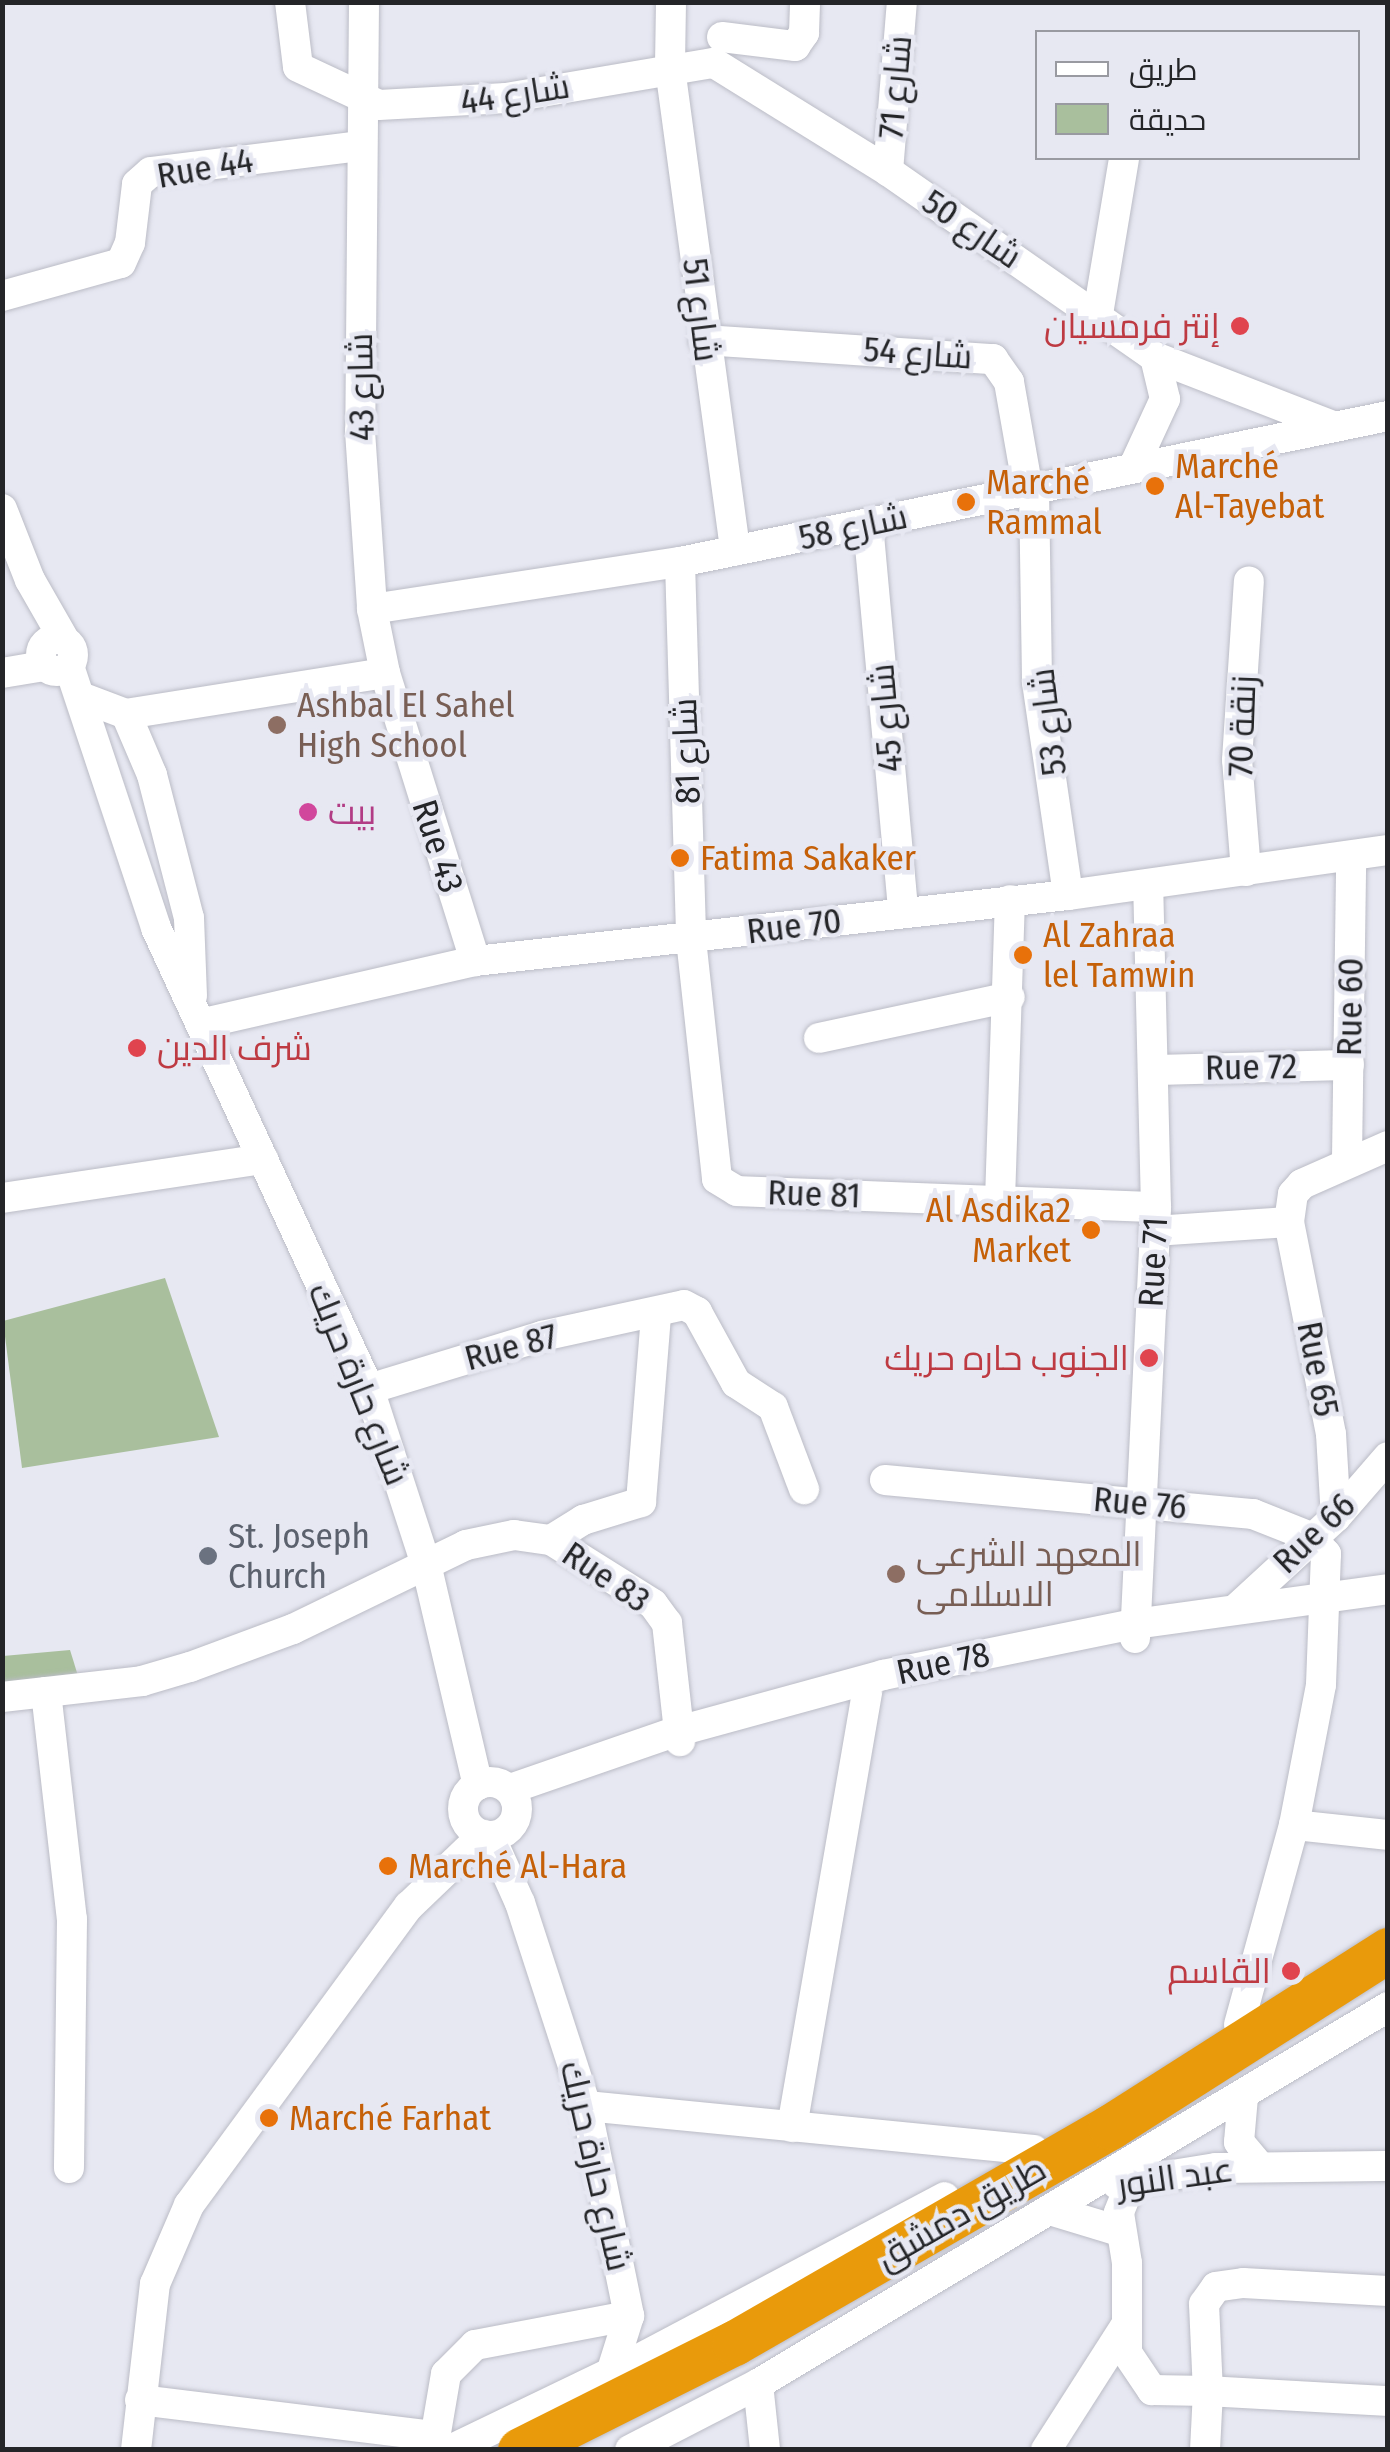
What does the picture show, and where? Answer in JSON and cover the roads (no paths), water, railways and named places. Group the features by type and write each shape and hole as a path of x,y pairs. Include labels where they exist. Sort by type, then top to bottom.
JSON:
{"highway":[{"name":"طريق دمشق","path":"520,2450 1123,2152 1388,1950"},
{"name":"طريق دمشق","path":"584,2450 745,2368 1123,2152 1388,1982"}],"street":[{"path":"290,2 298,66 360,100"},
{"name":"شارع 43","path":"364,2 360,100 360,430 372,609 385,673"},
{"name":"شارع 51","path":"671,2 670,68 735,551"},
{"path":"722,37 795,46 804,33 804,2"},
{"name":"شارع 71","path":"888,171 902,2"},
{"name":"شارع 50","path":"670,68 714,63 888,171 1155,356 1330,425"},
{"name":"شارع 44","path":"360,100 454,104 670,68"},
{"name":"Rue 44","path":"2,296 120,264 130,243 137,184 151,172 360,146"},
{"path":"1098,314 1124,160"},
{"name":"شارع 54","path":"704,340 993,359 1009,382 1031,490"},
{"path":"1134,466 1165,398 1155,356"},
{"name":"شارع 58","path":"372,609 680,562 1388,416"},
{"name":"شارع 53","path":"1031,490 1037,682 1068,895"},
{"name":"شارع حارة حريك","path":"2,509 30,580 52,654 81,698 111,804 161,940 198,1011 369,1389 426,1564 478,1785 494,1782 495,1817 586,2106 629,2316 611,2373"},
{"name":"شارع 45","path":"868,524 903,912"},
{"name":"شارع 81","path":"680,562 691,939"},
{"name":"زنقة 70","path":"1246,871 1238,760 1248,581"},
{"path":"2,658 52,654"},
{"path":"2,673 52,654"},
{"path":"81,698 126,714 385,673"},
{"name":"Rue 43","path":"385,673 475,961"},
{"name":"شارع حارة حريك","path":"126,714 160,797 189,918 198,1011"},
{"name":"Rue 70","path":"198,1011 475,961 1068,895 1388,850"},
{"name":"Rue 60","path":"1347,1159 1352,856"},
{"name":"Rue 71","path":"1134,1631 1155,1219 1148,885"},
{"path":"1000,1200 1010,997 1010,900"},
{"name":"Rue 81","path":"691,939 714,1170 726,1187 1000,1200 1155,1219 1289,1222"},
{"path":"819,1038 1010,997"},
{"name":"Rue 72","path":"1152,1070 1349,1065"},
{"path":"1289,1222 1294,1194 1302,1184 1347,1159 1388,1146"},
{"path":"2,1198 263,1160"},
{"name":"Rue 65","path":"1289,1222 1328,1416 1336,1518"},
{"name":"Rue 87","path":"369,1389 542,1336 656,1316 684,1305 696,1312 736,1383 773,1407 804,1488"},
{"path":"552,1540 583,1520 640,1502 656,1316"},
{"name":"Rue 66","path":"1238,1607 1336,1518 1388,1457"},
{"name":"Rue 76","path":"885,1480 1254,1514 1312,1537"},
{"name":"Rue 83","path":"2,1697 142,1681 190,1667 293,1630 466,1545 514,1535 552,1540 653,1604 667,1624 678,1736"},
{"path":"1239,2026 1294,1825 1328,1604 1326,1554 1312,1537"},
{"name":"Rue 78","path":"678,1736 883,1675 1134,1631 1238,1607 1328,1604 1388,1588"},
{"path":"136,2450 155,2284 182,2217 249,2114 410,1906 495,1817 678,1736 867,1691 1134,1631 1328,1604 1388,1606"},
{"path":"792,2127 867,1691"},
{"path":"46,1692 72,1920 69,2168"},
{"path":"1294,1825 1388,1835"},
{"path":"140,2400 438,2445 611,2373 1034,2150 1239,2026 1388,1928"},
{"path":"630,2450 758,2384 1090,2190 1388,2007"},
{"name":"عبد النور","path":"1243,2098 1239,2142 1259,2166"},
{"path":"586,2106 919,2142 1034,2150"},
{"path":"1199,2124 1214,2143 1216,2168"},
{"path":"919,2142 949,2172 956,2192"},
{"path":"1123,2152 1118,2213 1127,2263 1124,2328 1132,2365 1152,2390"},
{"name":"عبد النور","path":"1090,2190 1123,2152 1216,2168 1388,2166"},
{"path":"1053,2211 1119,2231"},
{"path":"1205,2450 1208,2391 1204,2304 1216,2287 1388,2291"},
{"path":"438,2445 446,2374 475,2346 629,2316"},
{"name":"شارع حارة حريك","path":"629,2316 666,2345"},
{"path":"1046,2450 1094,2382 1124,2328"},
{"path":"1094,2382 1152,2390 1388,2401"},
{"path":"758,2384 765,2450"},
{"path":"684,2450 700,2416"}],"place":[{"name":"إنتر فرمسيان","path":"1240,326"},
{"name":"Marché Al-Tayebat","path":"1155,486"},
{"name":"Marché Rammal","path":"966,502"},
{"name":"Ashbal El Sahel High School","path":"277,725"},
{"name":"بيت","path":"308,812"},
{"name":"Fatima Sakaker","path":"680,858"},
{"name":"Al Zahraa lel Tamwin","path":"1023,955"},
{"name":"شرف الدين","path":"137,1048"},
{"name":"Al Asdika2 Market","path":"1091,1230"},
{"name":"الجنوب حاره حريك","path":"1149,1358"},
{"name":"St. Joseph Church","path":"208,1556"},
{"name":"المعهد الشرعى الاسلامى","path":"896,1574"},
{"name":"Marché Al-Hara","path":"388,1866"},
{"name":"القاسم","path":"1291,1971"},
{"name":"Marché Farhat","path":"269,2118"}]}
